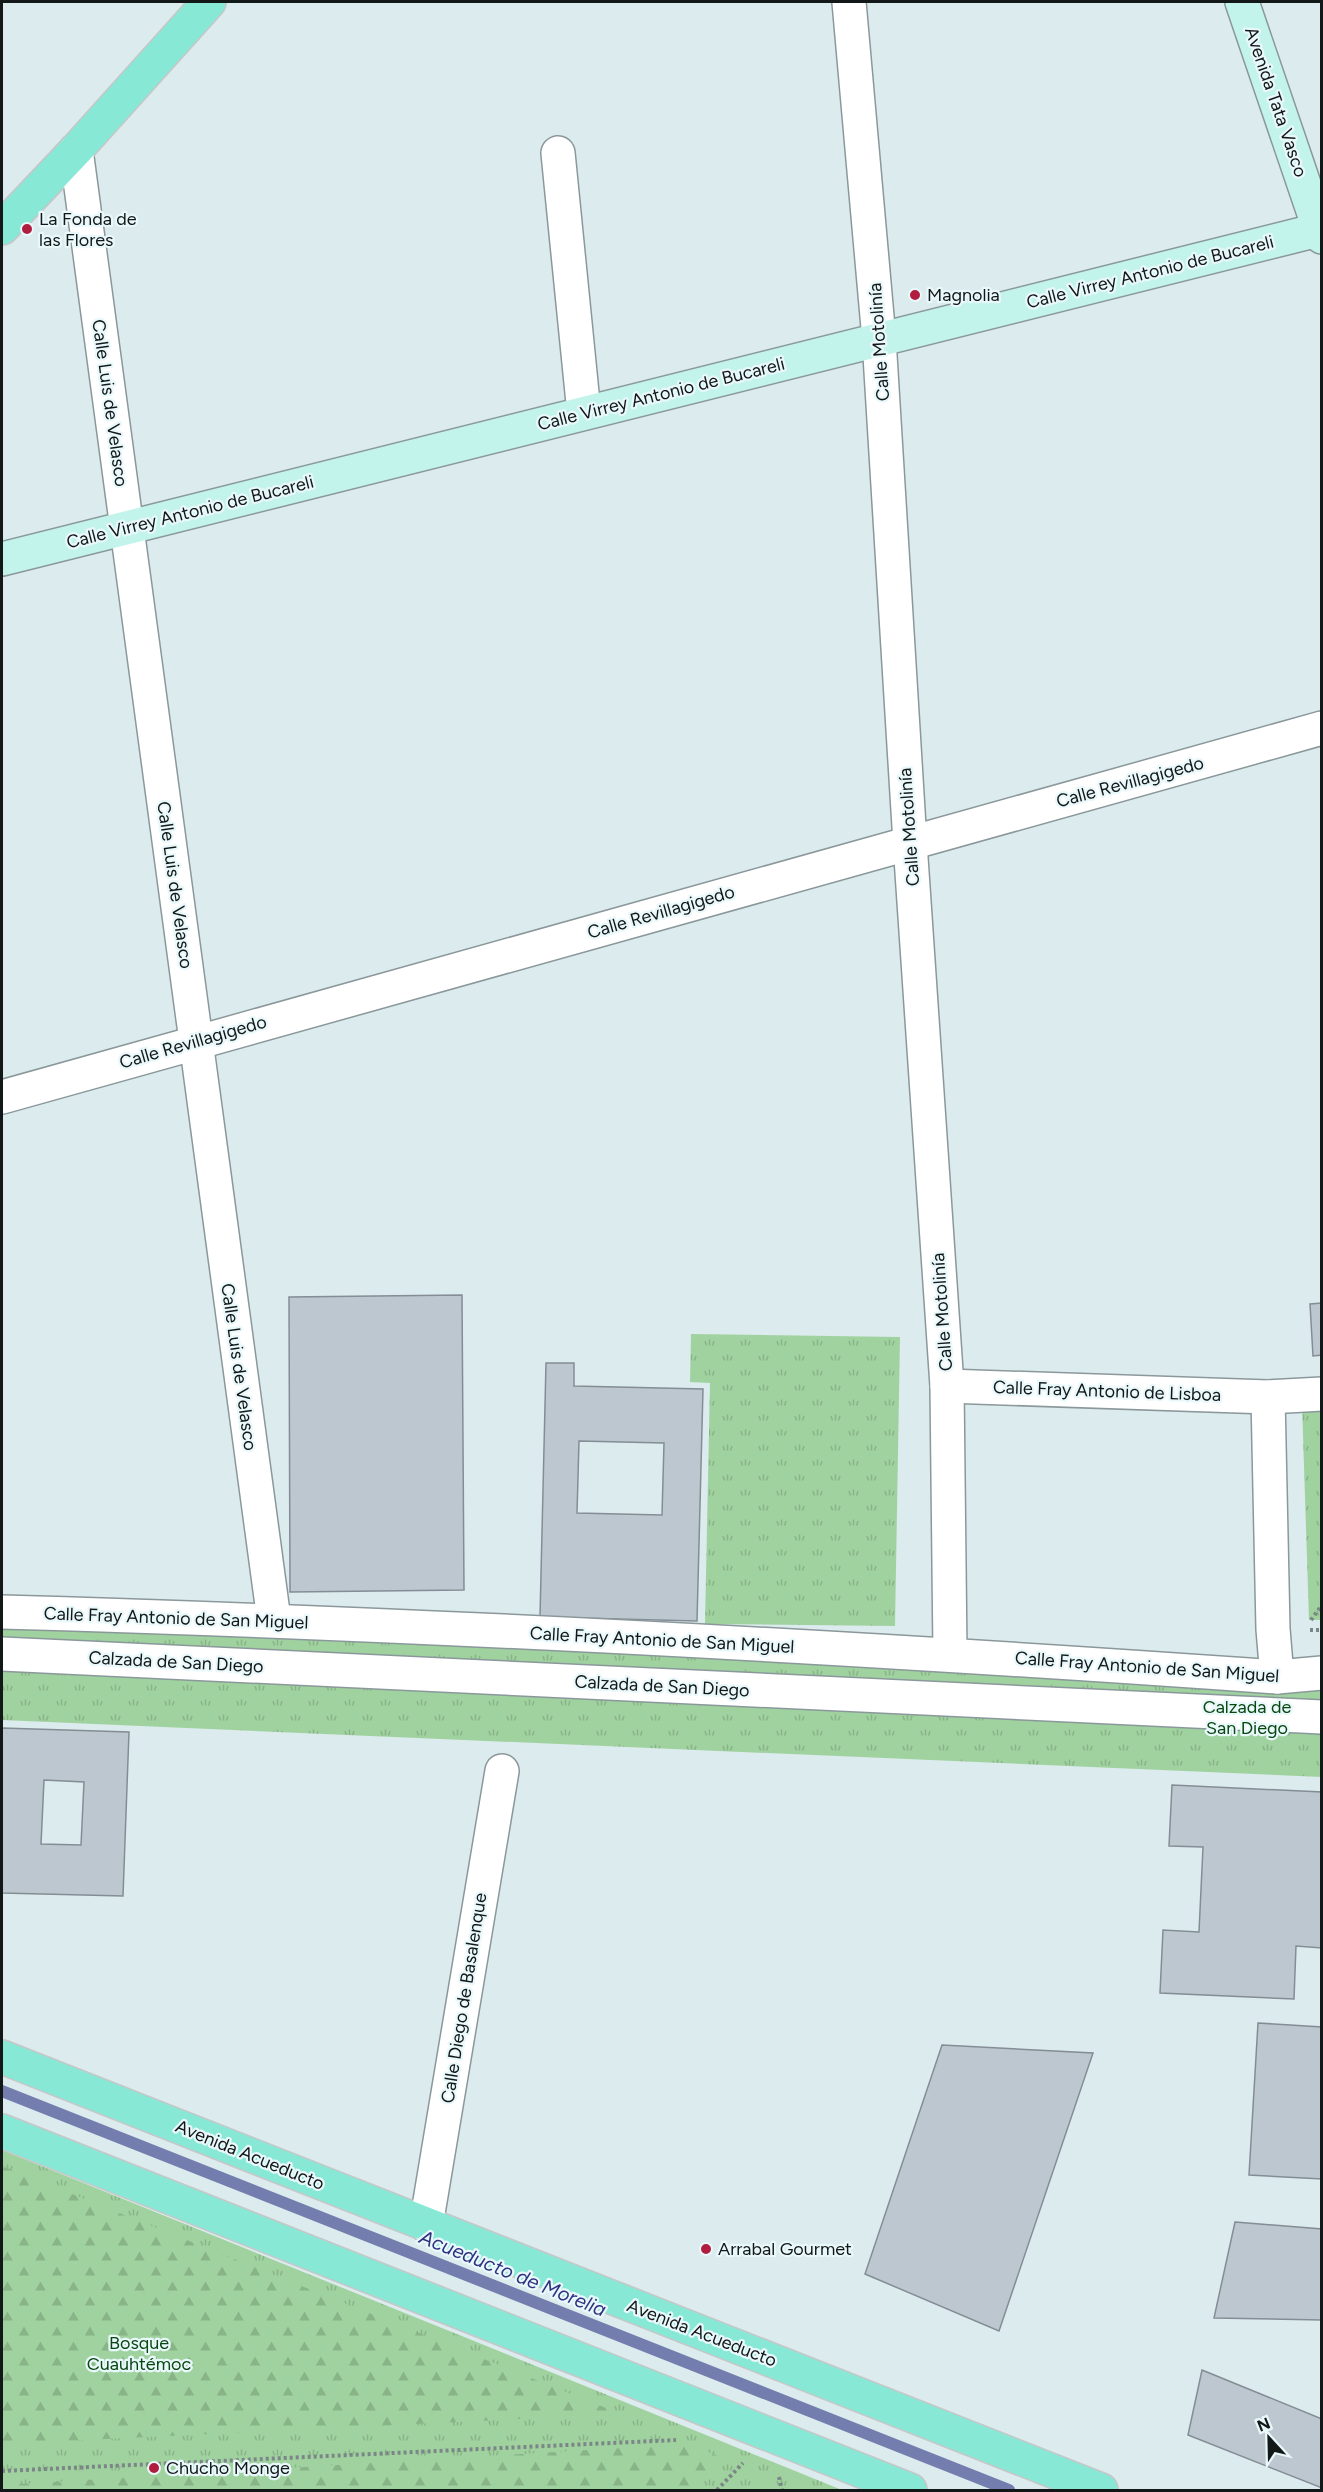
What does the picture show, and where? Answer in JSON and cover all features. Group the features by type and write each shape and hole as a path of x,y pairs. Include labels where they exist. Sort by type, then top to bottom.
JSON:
{"main road":[{"path":"2,228 76,150 209,2"},
{"name":"Avenida Acueducto","path":"2,2057 1101,2490"},
{"path":"2,2130 910,2490"}],"street":[{"name":"Calle Motolinía","path":"849,2 879,339 947,1386 950,1654"},
{"name":"Avenida Tata Vasco","path":"1242,2 1321,232"},
{"name":"Calle Luis de Velasco","path":"76,150 274,1620"},
{"path":"558,153 584,413"},
{"path":"2,205 36,193"},
{"name":"Calle Virrey Antonio de Bucareli","path":"2,560 879,339 1321,232"},
{"name":"Calle Revillagigedo","path":"2,1096 1322,728"},
{"name":"Calle Fray Antonio de Lisboa","path":"947,1386 1268,1397 1322,1394"},
{"path":"1268,1397 1273,1629 1277,1677"},
{"name":"Calle Fray Antonio de San Miguel","path":"2,1612 274,1620 950,1654 1277,1677 1322,1673"},
{"name":"Calzada de San Diego","path":"2,1654 1322,1717"},
{"name":"Calle Diego de Basalenque","path":"426,2225 502,1771"}],"path":[{"path":"2,2471 687,2439"}],"green space":[{"path":"691,1334 900,1337 895,1626 705,1624 710,1383 690,1382"},
{"path":"1321,1403 1321,1620 1309,1620 1302,1404"},
{"name":"Calzada de San Diego","path":"2,1623 1321,1664 1322,1777 2,1720"},
{"name":"Bosque Cuauhtémoc","path":"2,2150 842,2490 2,2490"},
{"name":"Bosque Cuauhtémoc","path":"2,2166 621,2414 2,2444"},
{"path":"689,2444 726,2459 695,2490 2,2490 2,2485"}],"building":[{"path":"462,1295 464,1590 290,1592 289,1297"},
{"path":"1322,1303 1322,1355 1313,1356 1310,1304"},
{"path":"546,1363 574,1363 574,1386 703,1389 697,1621 540,1617","holes":["579,1441 664,1443 662,1515 577,1513"]},
{"path":"2,1728 129,1732 123,1896 2,1893","holes":["44,1780 84,1782 81,1845 41,1844"]},
{"path":"1172,1785 1322,1792 1322,1948 1296,1946 1294,1999 1160,1993 1163,1930 1199,1932 1203,1847 1169,1846"},
{"path":"1258,2023 1322,2027 1322,2179 1249,2175"},
{"path":"942,2045 1093,2053 999,2331 865,2274"},
{"path":"1235,2222 1322,2229 1322,2320 1214,2318"},
{"path":"1202,2370 1322,2419 1322,2488 1188,2435"}],"waterway":[{"name":"Acueducto de Morelia","path":"2,2091 1009,2490"}],"place":[{"name":"La Fonda de las Flores","path":"27,229"},
{"name":"Magnolia","path":"915,295"},
{"name":"Arrabal Gourmet","path":"706,2249"},
{"name":"Chucho Monge","path":"154,2468"}]}
